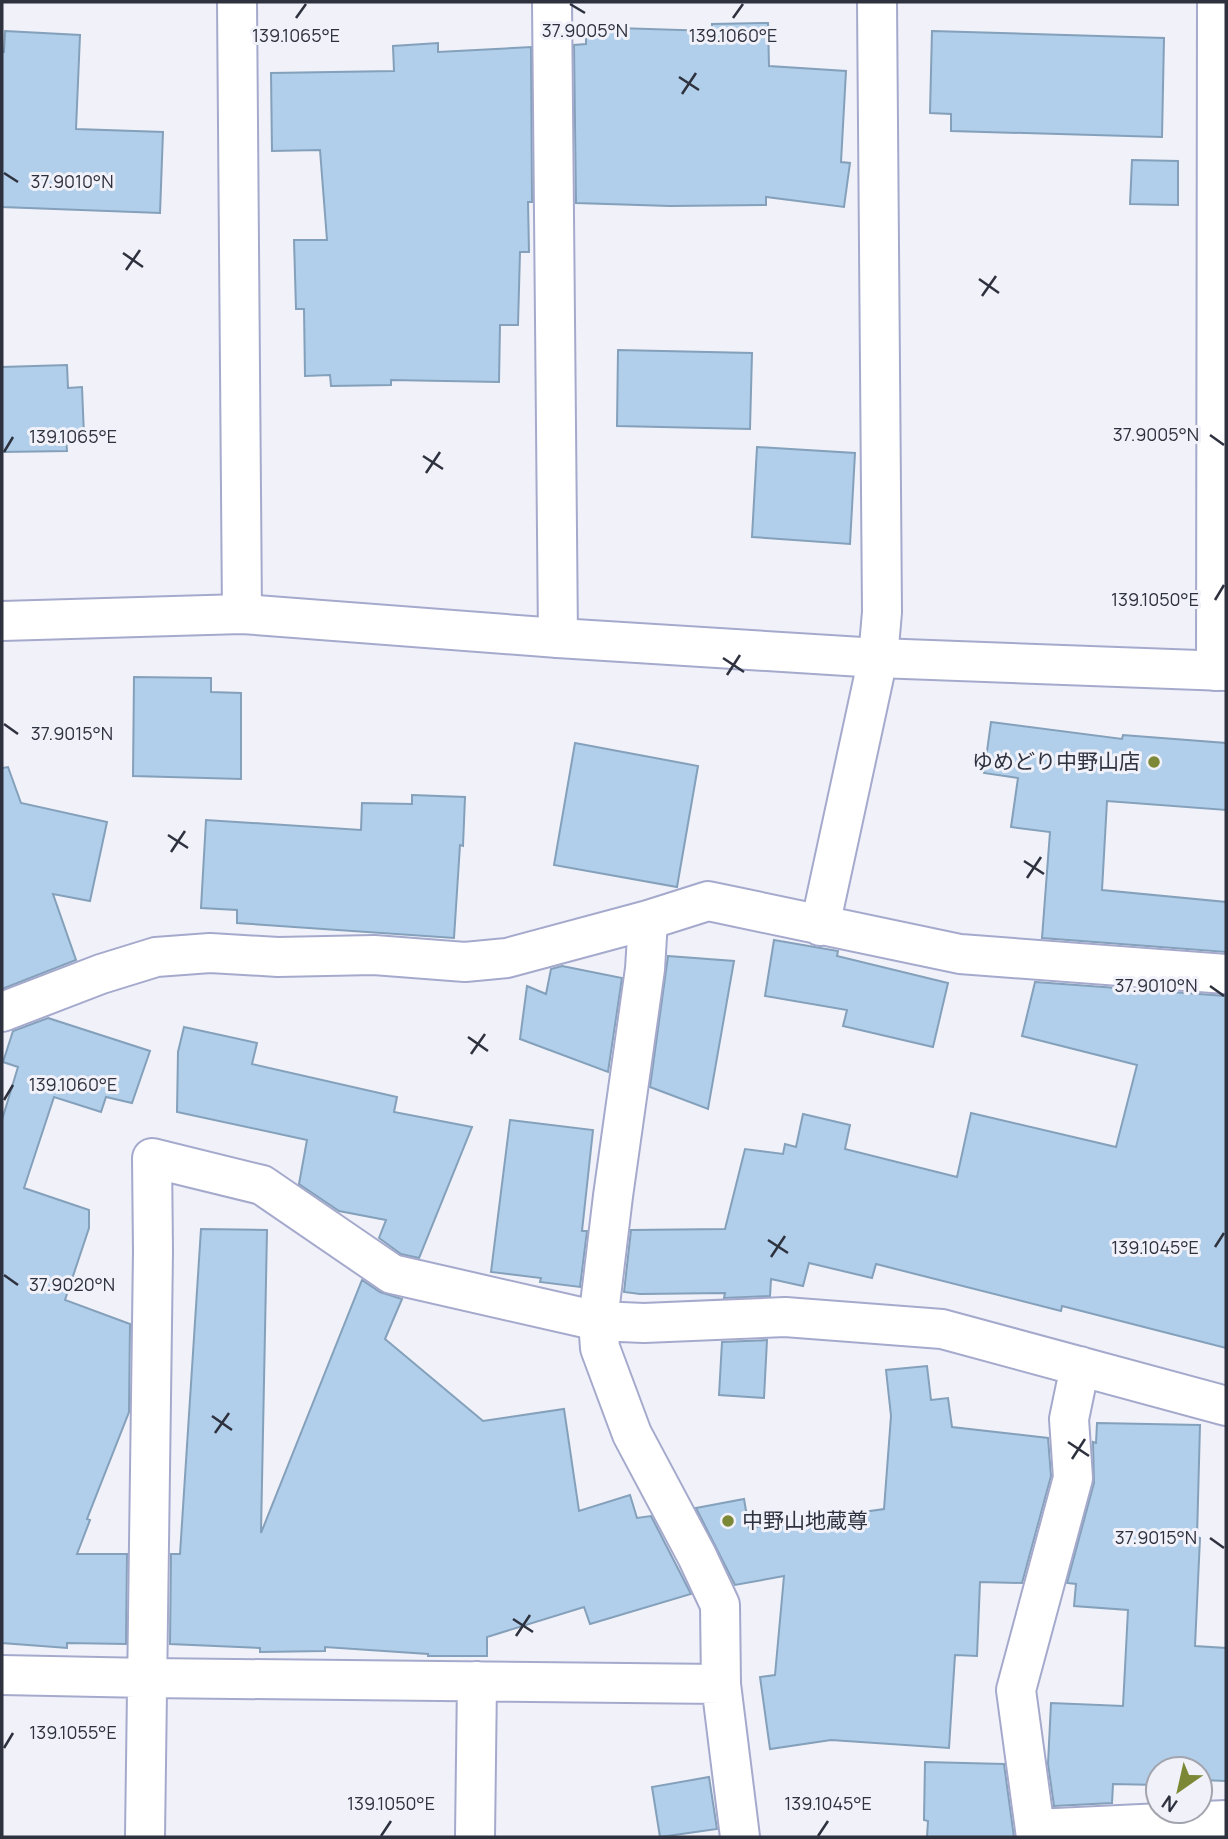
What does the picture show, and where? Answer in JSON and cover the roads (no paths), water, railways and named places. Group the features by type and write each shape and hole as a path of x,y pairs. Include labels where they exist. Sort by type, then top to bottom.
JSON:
{"street":[{"path":"237,2 242,614"},
{"path":"552,2 558,638"},
{"path":"820,926 878,658 882,611 877,2"},
{"path":"2,621 242,614 558,638 878,658 1221,671 1217,2"},
{"path":"2,1012 101,974 156,957 210,953 278,957 374,955 465,962 507,957 648,920 708,901 960,954 1226,974"},
{"path":"648,920 645,970 598,1321 600,1348 632,1434 720,1605 721,1684 740,1837"},
{"path":"145,1837 152,1158 262,1185 392,1274 598,1321 644,1323 785,1317 942,1329 1226,1406"},
{"path":"1080,1366 1069,1419 1073,1478 1016,1690 1035,1833 1226,1820"},
{"path":"2,1675 721,1684"},
{"path":"475,1837 477,1681"}],"place":[{"name":"ゆめどり中野山店","path":"1154,762"},
{"name":"中野山地蔵尊","path":"728,1521"}]}
